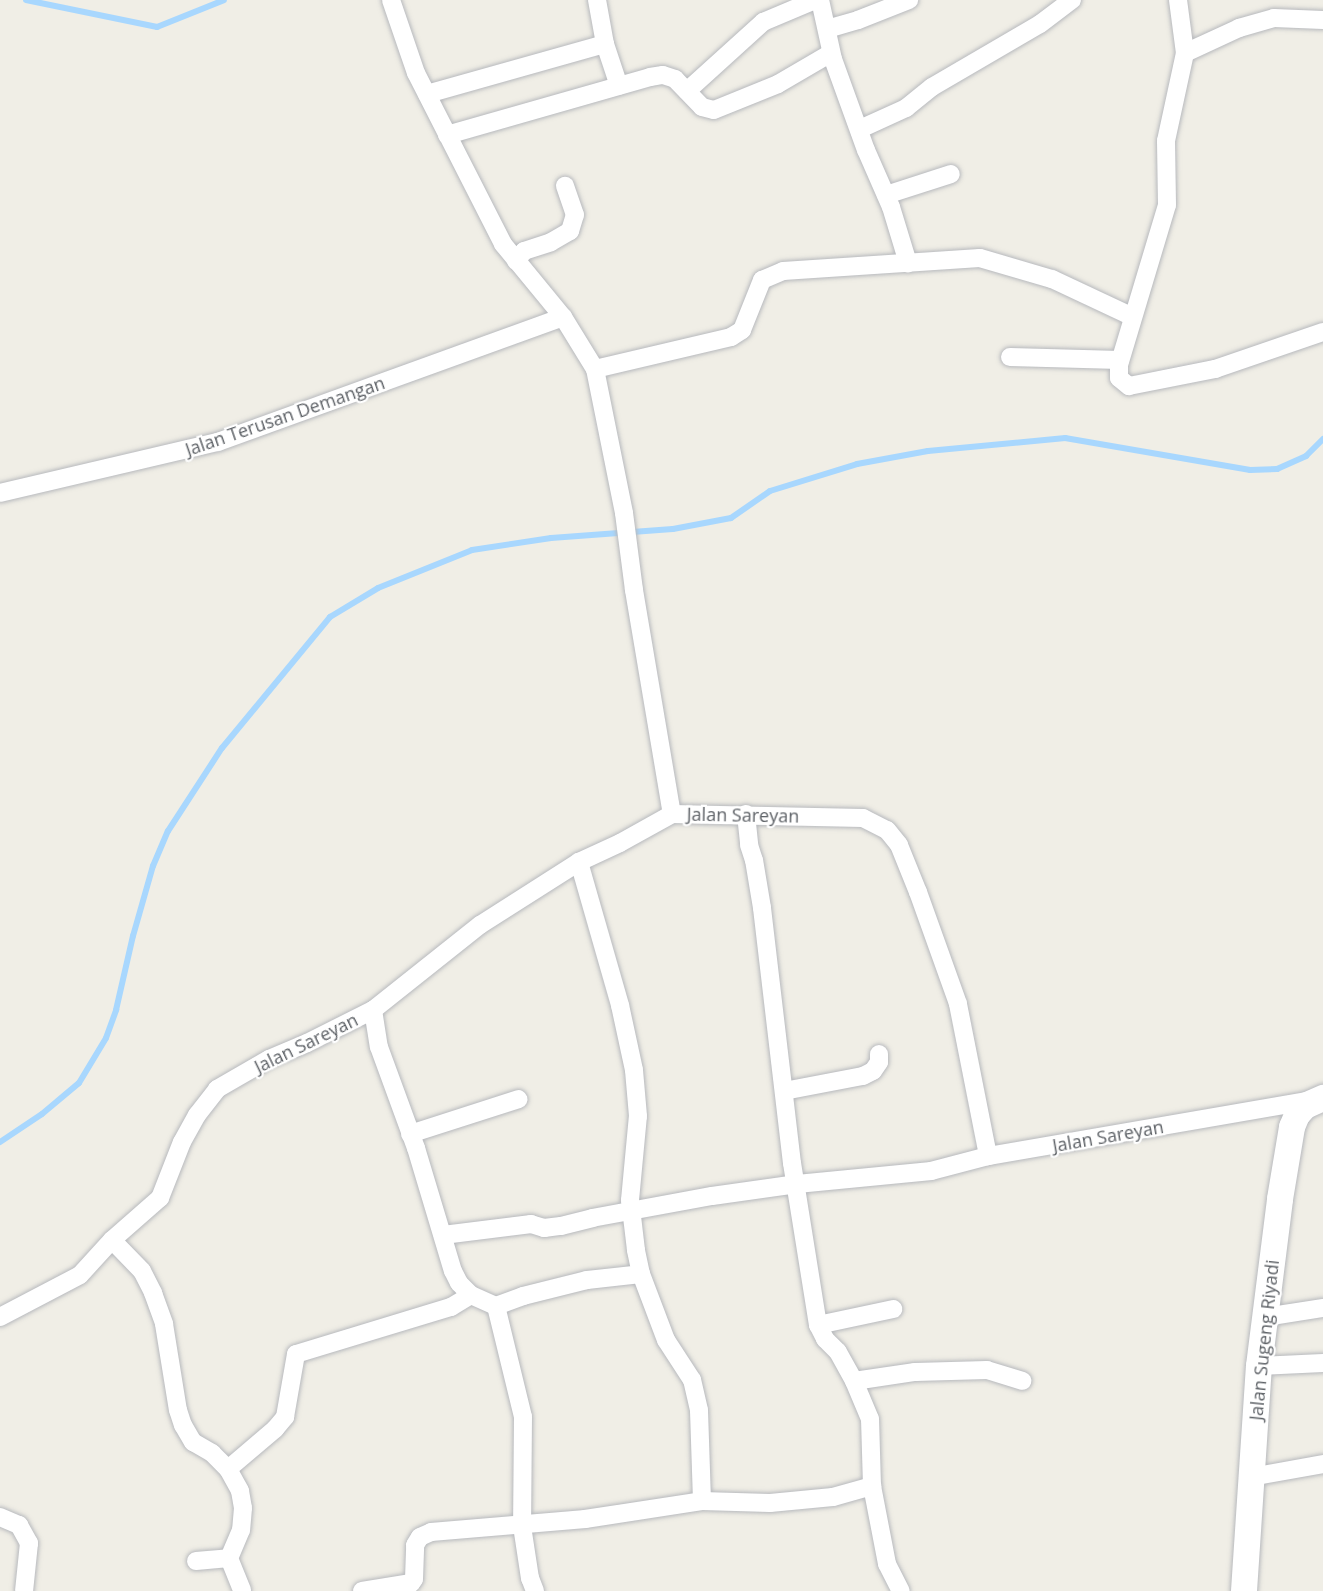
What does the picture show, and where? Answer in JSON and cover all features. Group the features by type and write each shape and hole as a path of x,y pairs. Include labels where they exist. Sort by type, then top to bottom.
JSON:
{"street":[{"path":"391,0 416,73 504,244 563,317 596,369 624,513 634,590 672,814"},
{"path":"597,0 605,44 619,86"},
{"path":"687,91 763,22 815,0"},
{"path":"820,0 831,53 866,150 886,195 908,263"},
{"path":"827,28 858,20 909,0"},
{"path":"860,129 906,108 932,87 1040,24 1072,0"},
{"path":"1178,0 1185,53 1166,141 1167,205 1120,360 1119,378 1129,386 1215,369 1323,332"},
{"path":"1185,53 1239,28 1274,18 1323,20"},
{"path":"427,94 605,44"},
{"path":"447,135 663,75 675,79 702,107 714,110 778,84 831,53"},
{"path":"886,195 951,174"},
{"path":"516,261 524,251 551,242 570,231 575,215 565,186"},
{"path":"596,369 731,337 742,330 762,280 773,273 980,258 1052,279 1133,317"},
{"name":"Jalan Terusan Demangan","path":"0,494 218,442 563,317"},
{"path":"1010,357 1120,360"},
{"name":"Jalan Sareyan","path":"0,1317 80,1275 112,1240 159,1198 182,1142 197,1115 218,1089 268,1059 307,1044 373,1010 480,925 579,862 620,843 672,814 863,818 887,830 899,845 958,1004 988,1156 1319,1099"},
{"path":"746,814 749,845 754,860 762,908 792,1163 818,1326 825,1339 838,1352 854,1381 870,1419 872,1486 887,1564 901,1591"},
{"path":"579,862 620,1005 634,1070 638,1116 630,1200 640,1274 666,1340 692,1380 699,1420 702,1501"},
{"path":"373,1010 379,1047 410,1134 453,1271 459,1283 471,1295 496,1306 523,1296 587,1280 640,1274"},
{"path":"784,1091 863,1076 873,1071 879,1062 879,1054"},
{"path":"410,1134 519,1099"},
{"name":"Jalan Sugeng Riyadi","path":"1244,1591 1259,1366 1292,1127 1297,1115 1319,1099"},
{"path":"443,1235 477,1233 531,1224 544,1228 561,1226 631,1210 797,1184 931,1171 988,1156"},
{"path":"112,1240 142,1271 153,1293 164,1324 178,1410 183,1425 193,1442 212,1453 228,1469 240,1491 243,1508 241,1530 229,1558 242,1591"},
{"path":"228,1469 275,1429 285,1417 296,1354 451,1307 471,1295"},
{"path":"496,1306 523,1417 522,1526 530,1578 536,1591"},
{"path":"1265,1317 1323,1308"},
{"path":"818,1326 893,1309"},
{"path":"1259,1366 1323,1363"},
{"path":"854,1381 915,1372 987,1370 1022,1381"},
{"path":"1251,1477 1323,1464"},
{"path":"362,1591 411,1583 414,1579 415,1545 424,1534 522,1526 702,1501 770,1503 832,1497 872,1486"},
{"path":"0,1517 19,1525 29,1543 24,1591"},
{"path":"196,1561 229,1558"}],"waterway":[{"path":"26,0 157,27 224,0"},
{"path":"0,1142 42,1114 79,1083 106,1038 116,1010 133,936 153,866 168,831 222,748 330,617 378,588 472,550 551,538 673,529 731,518 770,491 857,464 928,451 1065,438 1250,470 1277,469 1306,456 1323,439"}]}
